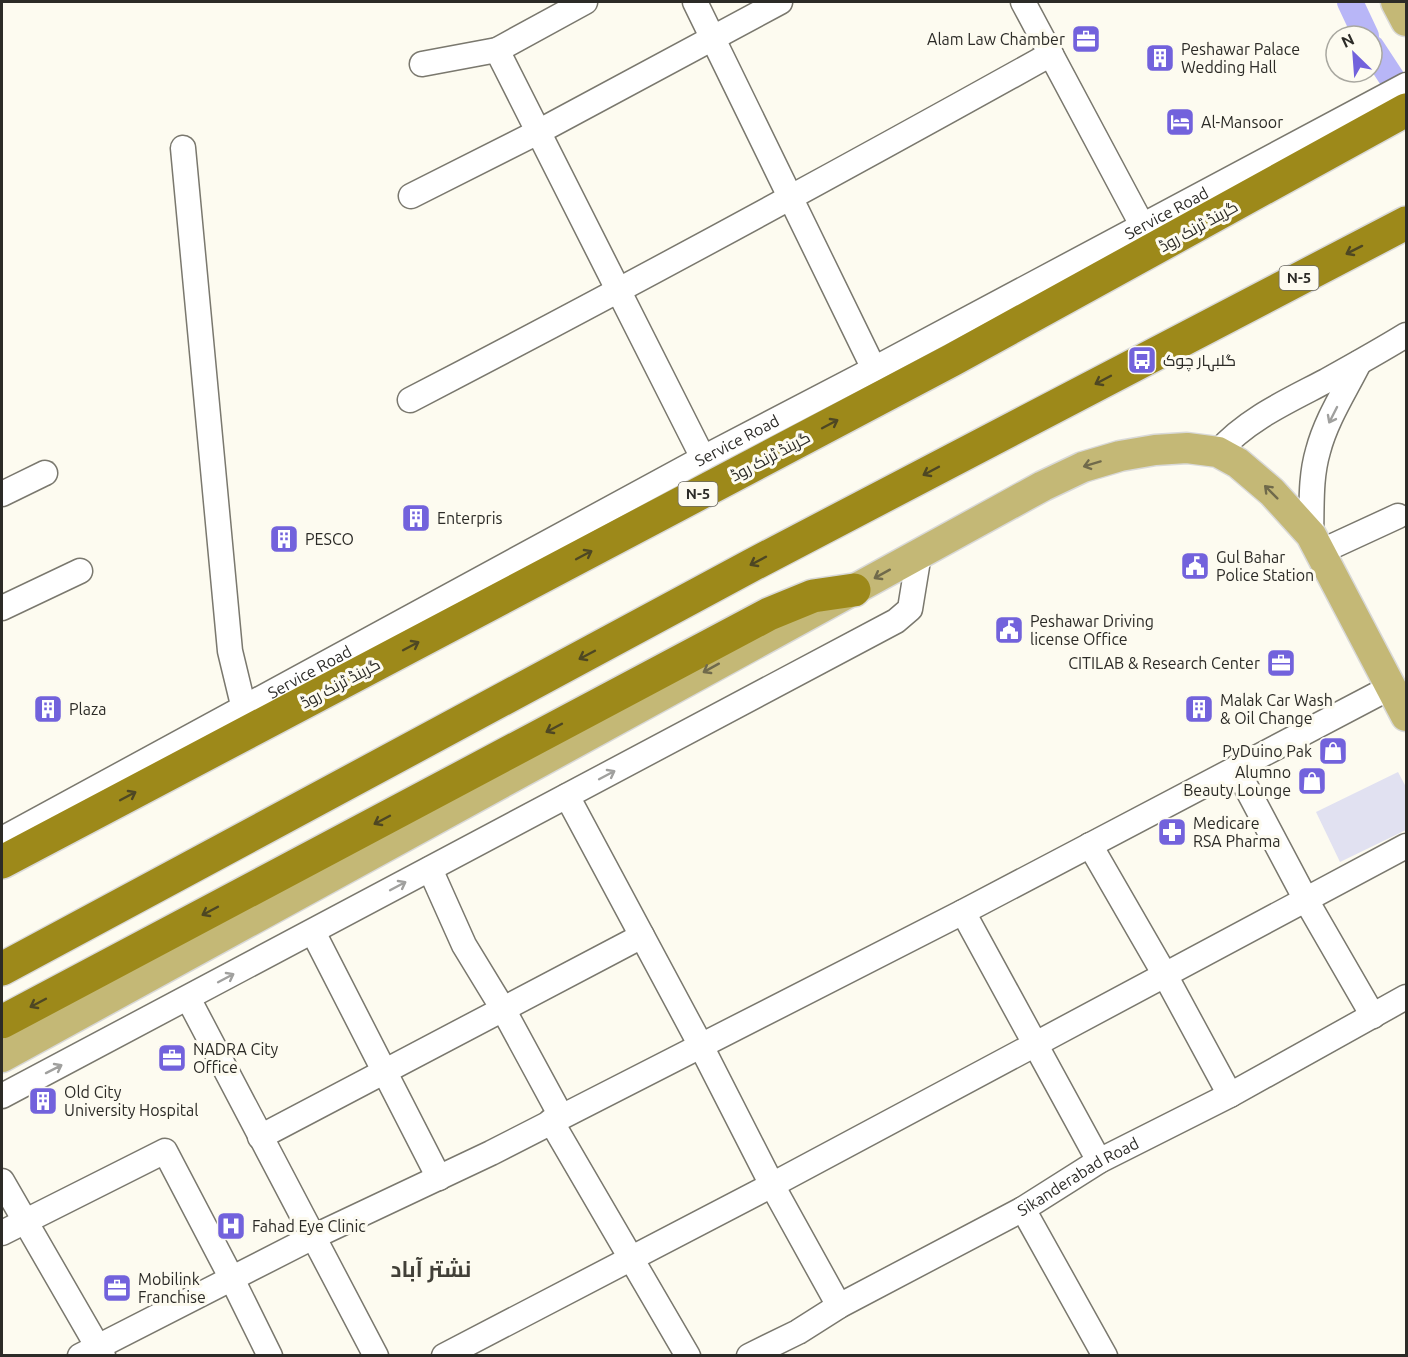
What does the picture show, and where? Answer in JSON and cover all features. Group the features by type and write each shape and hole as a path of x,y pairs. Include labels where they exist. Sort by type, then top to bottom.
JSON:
{"highway":[{"name":"گرینڈ ٹرنک روڈ","path":"2,862 952,360 1393,109"},
{"name":"N-5","path":"2,969 752,565 1407,223"},
{"path":"2,1022 769,614 813,596 854,590"}],"main road":[{"path":"1396,2 1407,21"},
{"path":"2,1057 1042,486 1083,467 1120,456 1155,450 1187,448 1218,452 1251,472 1272,492 1316,543 1407,716"}],"street":[{"path":"422,64 497,50 585,2"},
{"path":"695,2 874,369"},
{"path":"411,195 538,132 780,2"},
{"path":"1023,2 1142,225"},
{"path":"497,50 702,458"},
{"path":"410,400 791,199 1051,54"},
{"name":"Service Road","path":"2,839 702,458 874,369 1142,225 1393,109 1407,85"},
{"path":"183,148 230,651 244,709"},
{"path":"1218,452 1228,440 1248,424 1407,335"},
{"path":"1359,363 1324,431 1317,453 1313,481 1316,543 1398,516"},
{"path":"2,494 45,473"},
{"path":"2,1096 896,621 910,609 920,554"},
{"path":"2,608 80,571"},
{"path":"2,1181 94,1353 232,1279 439,1178 963,912 1391,687"},
{"path":"1236,768 1306,900 1373,1016"},
{"path":"567,796 700,1044 772,1185 839,1306"},
{"path":"1090,845 1165,975 1230,1095"},
{"path":"444,1356 772,1185 1407,846"},
{"path":"430,869 464,945 503,1009 556,1119 631,1258 688,1356"},
{"path":"963,912 1099,1161"},
{"path":"313,932 439,1178"},
{"path":"260,1137 642,936"},
{"name":"Sikanderabad Road","path":"749,1356 791,1347 839,1306 1023,1209 1099,1161 1230,1095 1407,997"},
{"path":"188,998 313,1238 370,1354"},
{"path":"2,1233 165,1151 270,1356"},
{"path":"1023,1209 1105,1356"}],"shaded area":[{"path":"1398,772 1406,787 1406,830 1340,862 1316,812"}],"waterway":[{"path":"1350,2 1360,24"},
{"path":"1384,66 1406,100"}],"place":[{"name":"Alam Law Chamber","path":"1086,39"},
{"name":"Peshawar Palace Wedding Hall","path":"1160,58"},
{"name":"Al-Mansoor","path":"1180,122"},
{"name":"گلبہار چوک","path":"1142,360"},
{"name":"Enterpris","path":"416,518"},
{"name":"PESCO","path":"284,539"},
{"name":"Gul Bahar Police Station","path":"1195,566"},
{"name":"Peshawar Driving license Office","path":"1009,630"},
{"name":"CITILAB & Research Center","path":"1281,663"},
{"name":"Plaza","path":"48,709"},
{"name":"Malak Car Wash & Oil Change","path":"1199,709"},
{"name":"PyDuino Pak","path":"1333,751"},
{"name":"Alumno Beauty Lounge","path":"1312,781"},
{"name":"Medicare RSA Pharma","path":"1172,832"},
{"name":"NADRA City Office","path":"172,1058"},
{"name":"Old City University Hospital","path":"43,1101"},
{"name":"Fahad Eye Clinic","path":"231,1226"},
{"name":"Mobilink Franchise","path":"117,1288"}],"district":[{"name":"نشتر آباد","path":"431,1269"}]}
